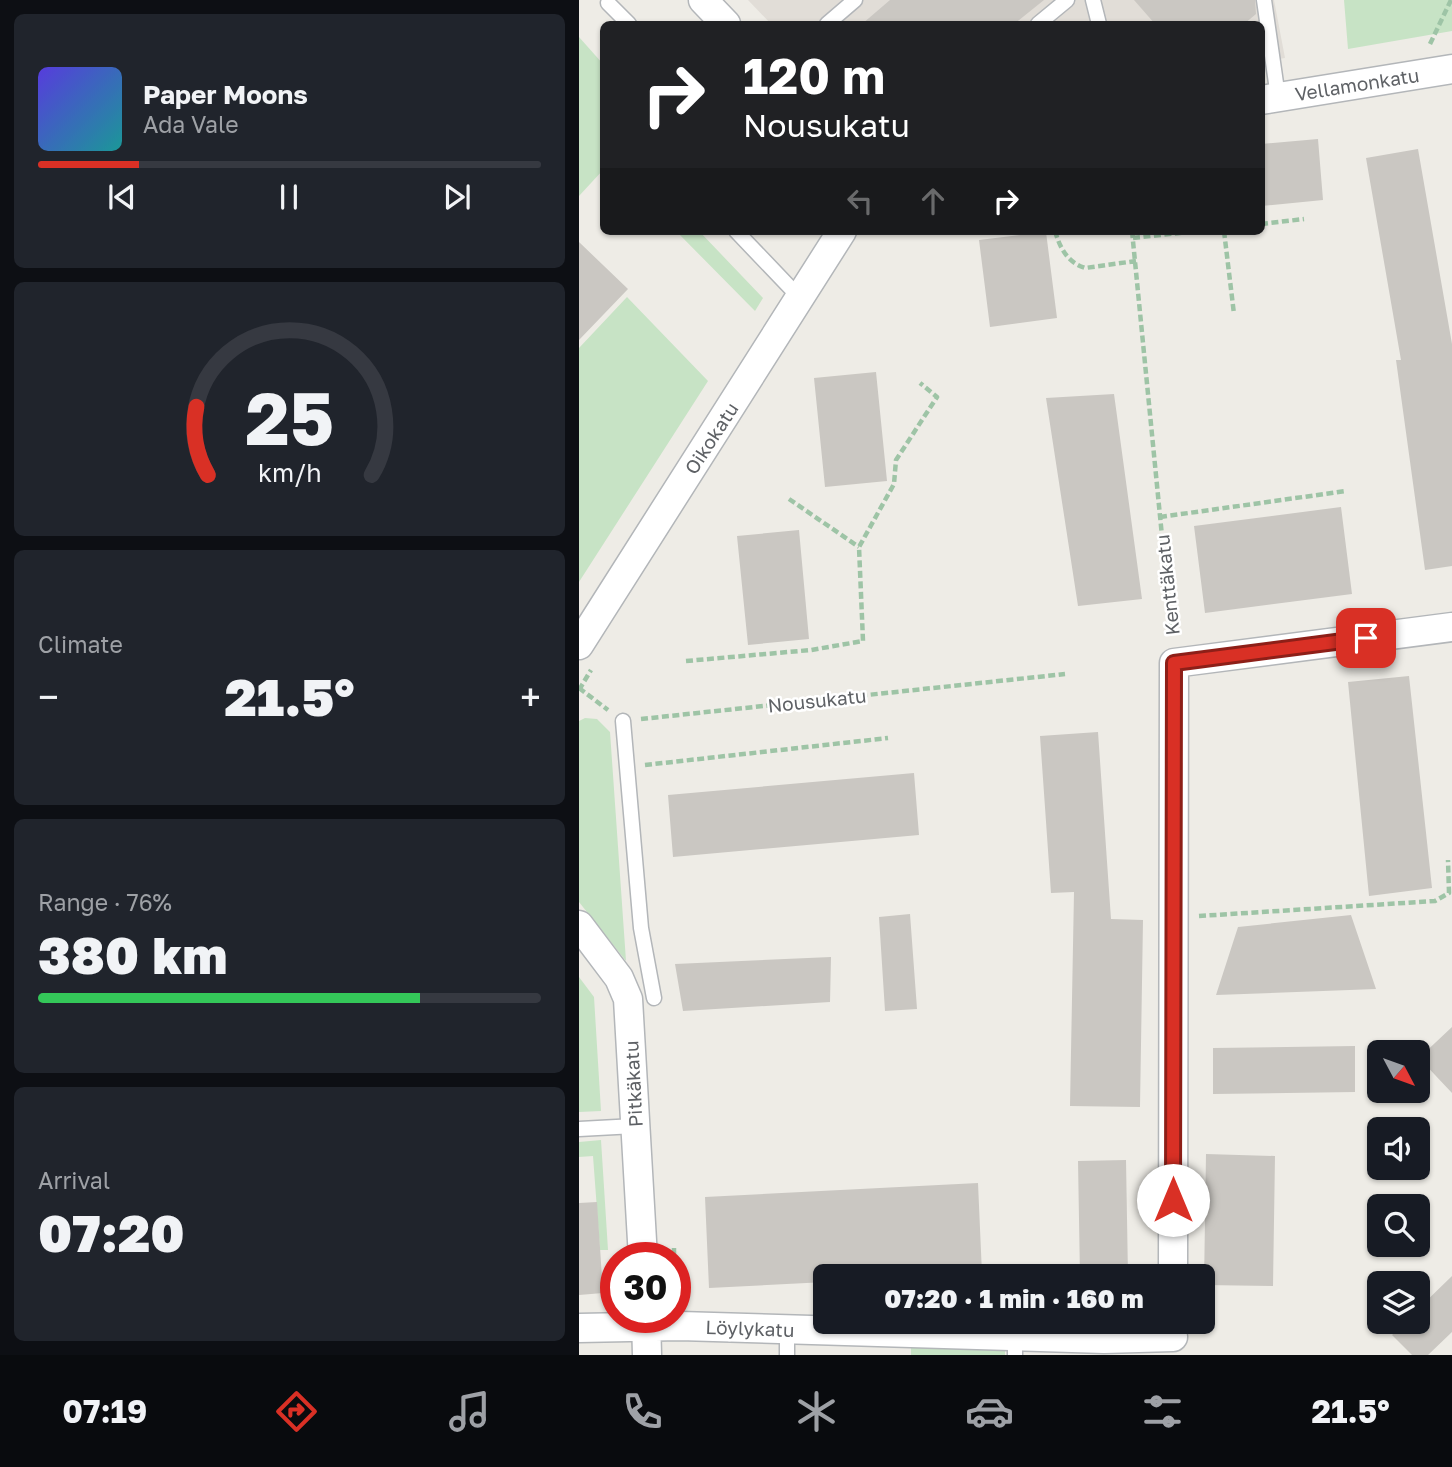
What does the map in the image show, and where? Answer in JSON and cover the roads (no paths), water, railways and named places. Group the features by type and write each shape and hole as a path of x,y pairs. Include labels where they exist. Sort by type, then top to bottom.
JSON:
{"street":[{"name":"Vellamonkatu","path":"1270,98 1452,69"},
{"name":"Oikokatu","path":"579,645 839,235"},
{"name":"Kenttäkatu","path":"1173,1264 1174,663 1452,626"},
{"name":"Pitkäkatu","path":"579,925 619,978 628,999 642,1242"},
{"name":"Löylykatu","path":"579,1328 600,1326"},
{"name":"Löylykatu","path":"691,1328 787,1342 1057,1346 1178,1338"},
{"path":"647,1333 647,1355"}],"lane":[{"path":"830,21 855,0"},
{"path":"1042,21 1067,0"},
{"path":"1093,0 1098,21"},
{"path":"1264,0 1265,21"},
{"path":"608,2 626,21"},
{"path":"1265,23 1270,98"},
{"path":"740,235 800,298"},
{"path":"623,720 641,928 654,998"},
{"path":"579,1129 636,1126"}]}
